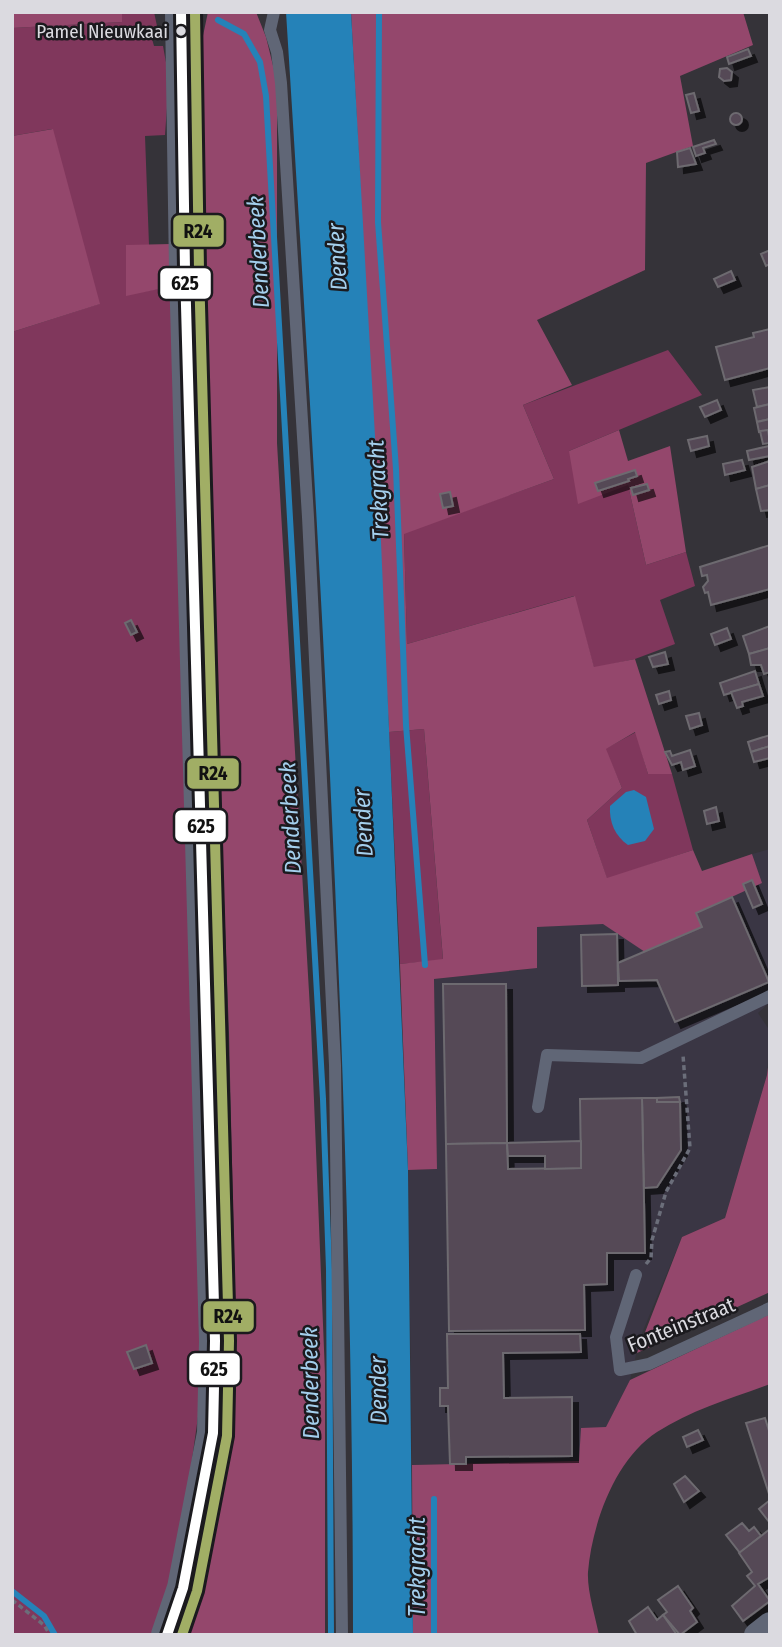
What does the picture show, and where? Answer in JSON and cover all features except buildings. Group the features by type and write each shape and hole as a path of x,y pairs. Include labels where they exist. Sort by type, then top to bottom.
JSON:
{"street":[{"path":"167,1635 183,1588 213,1433 215,1341 184,257 181,12"},
{"path":"756,1635 770,1624"}],"lane":[{"path":"274,12 270,30 277,52 283,110 308,517 335,1065 342,1635"},
{"path":"538,1107 547,1055 641,1058 770,996"},
{"name":"Fonteinstraat","path":"636,1275 616,1337 620,1370 649,1364 770,1308"}],"path":[{"path":"636,1275 651,1258 652,1240 666,1192 691,1148 681,1039"},
{"path":"12,1600 44,1625 50,1635"}],"shaded area":[{"path":"12,12 122,12 122,22 12,28"},
{"path":"122,12 154,12 157,26 149,28 154,46 163,46 169,79 165,135 145,136 149,245 126,245 126,295 173,286 204,1374 178,1559 156,1635 12,1635 12,332 99,304 52,129 12,136 12,28 122,22"},
{"path":"208,12 256,12 266,37 277,82 277,443 311,1026 325,1374 325,1635 181,1635 213,1525 236,1339 229,1033 199,238 200,50"},
{"path":"351,12 743,12 753,45 680,76 693,146 646,163 645,270 537,320 572,385 523,405 554,479 404,534 407,644 575,596 594,667 635,659 672,774 648,774 635,732 606,749 622,788 587,820 607,878 693,850 702,871 752,854 762,883 697,913 702,927 645,952 603,924 537,927 537,968 434,979 437,1169 408,1170 400,964 443,959 424,729 389,732"},
{"path":"53,129 100,304 12,332 12,136"},
{"path":"171,244 173,286 126,296 126,245"},
{"path":"668,350 702,395 569,451 628,485 646,565 686,552 695,586 660,600 675,644 635,659 594,668 574,596 407,644 404,533 554,479 523,405"},
{"path":"619,430 628,461 670,446 686,552 646,565 628,485 578,504 569,451"},
{"path":"424,729 443,960 400,964 389,732"},
{"path":"636,732 648,774 672,774 693,850 607,879 587,820 622,788 605,749"},
{"path":"770,849 770,1002 758,1013 770,1031 767,1075 725,1218 682,1237 640,1338 630,1380 606,1428 579,1461 412,1465 408,1170 437,1169 434,979 530,969 536,927 696,913 761,883 752,854"},
{"path":"770,1052 770,1292 637,1353 682,1237 725,1218 767,1075"},
{"path":"770,1314 770,1384 698,1411 657,1432 629,1459 608,1494 590,1553 588,1572 599,1635 413,1635 412,1465 579,1461 581,1428 606,1427 630,1380"}],"water":[{"name":"Dender","path":"286,12 351,12 381,542 408,1170 413,1635 353,1635 352,1432 341,1026 322,620"},
{"path":"634,790 646,797 654,829 645,841 628,845 614,828 610,806 626,792"}],"waterway":[{"name":"Trekgracht","path":"379,12 378,222 396,469 406,725 425,965"},
{"name":"Denderbeek","path":"218,20 244,34 260,62 266,96 323,1099 329,1269 331,1635"},
{"name":"Trekgracht","path":"434,1499 434,1635"},
{"path":"12,1591 44,1616 55,1635"}],"transit line":[{"name":"625","path":"167,1635 183,1588 213,1433 215,1341 185,270 181,12"},
{"name":"R24","path":"182,1635 197,1591 227,1436 229,1341 199,270 195,12"}],"place":[{"name":"Pamel Nieuwkaai","path":"181,31"}]}
